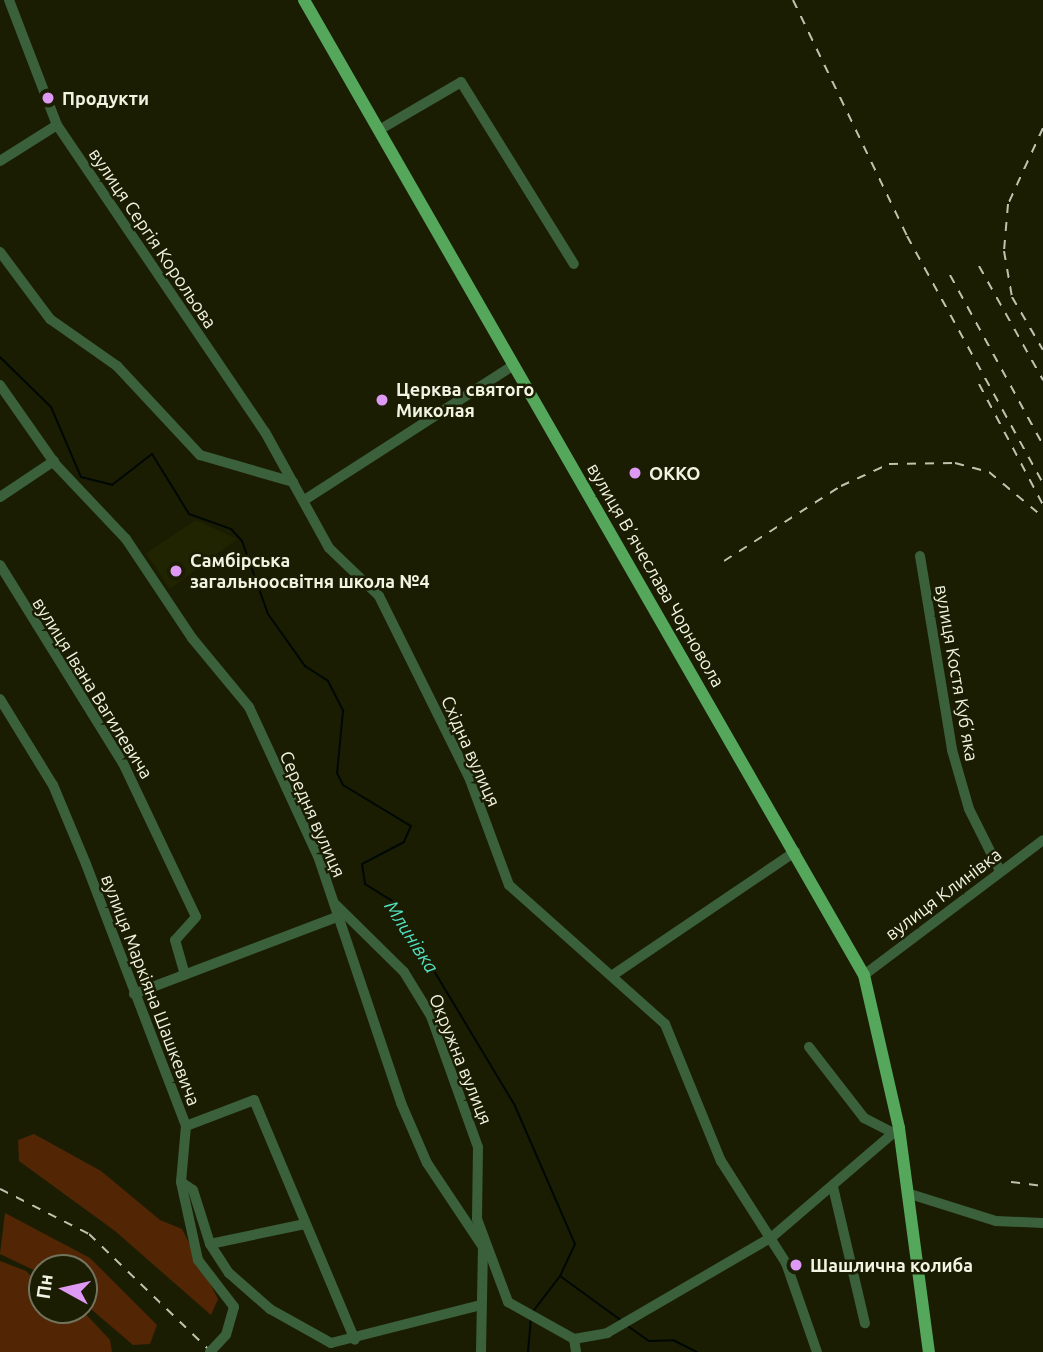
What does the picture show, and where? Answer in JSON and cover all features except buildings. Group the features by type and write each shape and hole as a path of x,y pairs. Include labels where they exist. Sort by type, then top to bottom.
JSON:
{"main road":[{"name":"вулиця Вʼячеслава Чорновола","path":"304,0 864,975 910,1194 929,1350"}],"street":[{"name":"вулиця Сергія Корольова","path":"9,0 57,125 293,482"},
{"path":"379,130 461,82 574,264"},
{"path":"0,161 57,125"},
{"path":"0,252 50,319 117,366 200,456 293,482"},
{"path":"306,499 514,365"},
{"name":"Середня вулиця","path":"0,386 54,461 126,539 192,638 249,707 339,916 401,1103 427,1163 483,1247"},
{"path":"0,497 54,461"},
{"name":"Східна вулиця","path":"293,482 306,499 329,548 379,596 469,777 509,885 613,975 664,1024 721,1161 772,1237 817,1352"},
{"name":"вулиця Костя Кубʼяка","path":"920,556 952,750 969,809 1000,871"},
{"name":"вулиця Івана Вагилевича","path":"0,565 123,762 197,917 175,940 185,975"},
{"name":"вулиця Маркіяна Шашкевича","path":"0,699 53,785 186,1126 181,1182 198,1260 234,1307 226,1335 210,1352"},
{"name":"вулиця Клинівка","path":"864,975 1043,840"},
{"path":"613,975 795,852"},
{"name":"Окружна вулиця","path":"334,903 404,972 431,1016 478,1147 477,1219 483,1247 508,1302 525,1314 574,1339"},
{"path":"134,994 339,916"},
{"path":"576,1352 574,1339 618,1326 772,1237 833,1187 895,1130 864,1118 809,1047"},
{"path":"186,1126 254,1100 355,1340"},
{"path":"181,1182 196,1194 210,1244 229,1273 293,1325 331,1343 355,1340 477,1306"},
{"path":"833,1187 864,1323"},
{"path":"910,1194 996,1221 1043,1223"},
{"path":"210,1244 305,1224"},
{"path":"481,1352 477,1306 483,1247"}],"shaded area":[{"name":"Самбірська загальноосвітня школа №4","path":"196,520 237,539 170,589 146,553"},
{"path":"34,1134 101,1171 160,1220 182,1229 218,1299 211,1315 115,1231 19,1161 18,1140"},
{"path":"5,1213 82,1254 28,1254 28,1267 0,1254"},
{"path":"0,1261 28,1273 28,1324 95,1324 110,1340 112,1352 0,1352"},
{"path":"98,1266 157,1325 150,1344 133,1345 98,1315"}],"waterway":[{"name":"Млинівка","path":"0,357 51,407 81,477 112,485 152,454 189,514 231,529 242,541 268,614 305,666 328,681 343,711 337,773 343,785 411,826 404,842 362,864 365,884 392,901 515,1106 575,1244 560,1276 622,1321"},
{"path":"534,1310 560,1276"},
{"path":"528,1352 531,1319"},
{"name":"Млинівка","path":"629,1327 649,1341 673,1340 697,1352"}],"railway":[{"path":"793,0 907,236 1043,483"},
{"path":"1043,128 1008,204 1004,251 1012,297 1043,350"},
{"path":"979,266 1043,380"},
{"path":"950,275 1043,445"},
{"path":"979,384 1043,505"},
{"path":"724,561 841,486 889,464 955,463 989,472 1043,517"},
{"path":"1011,1182 1043,1186"},
{"path":"0,1189 89,1234 211,1352"}],"place":[{"name":"Продукти","path":"48,98"},
{"name":"Церква святого Миколая","path":"382,400"},
{"name":"OKKO","path":"635,473"},
{"name":"Самбірська загальноосвітня школа №4","path":"176,571"},
{"name":"Шашлична колиба","path":"796,1265"}]}
